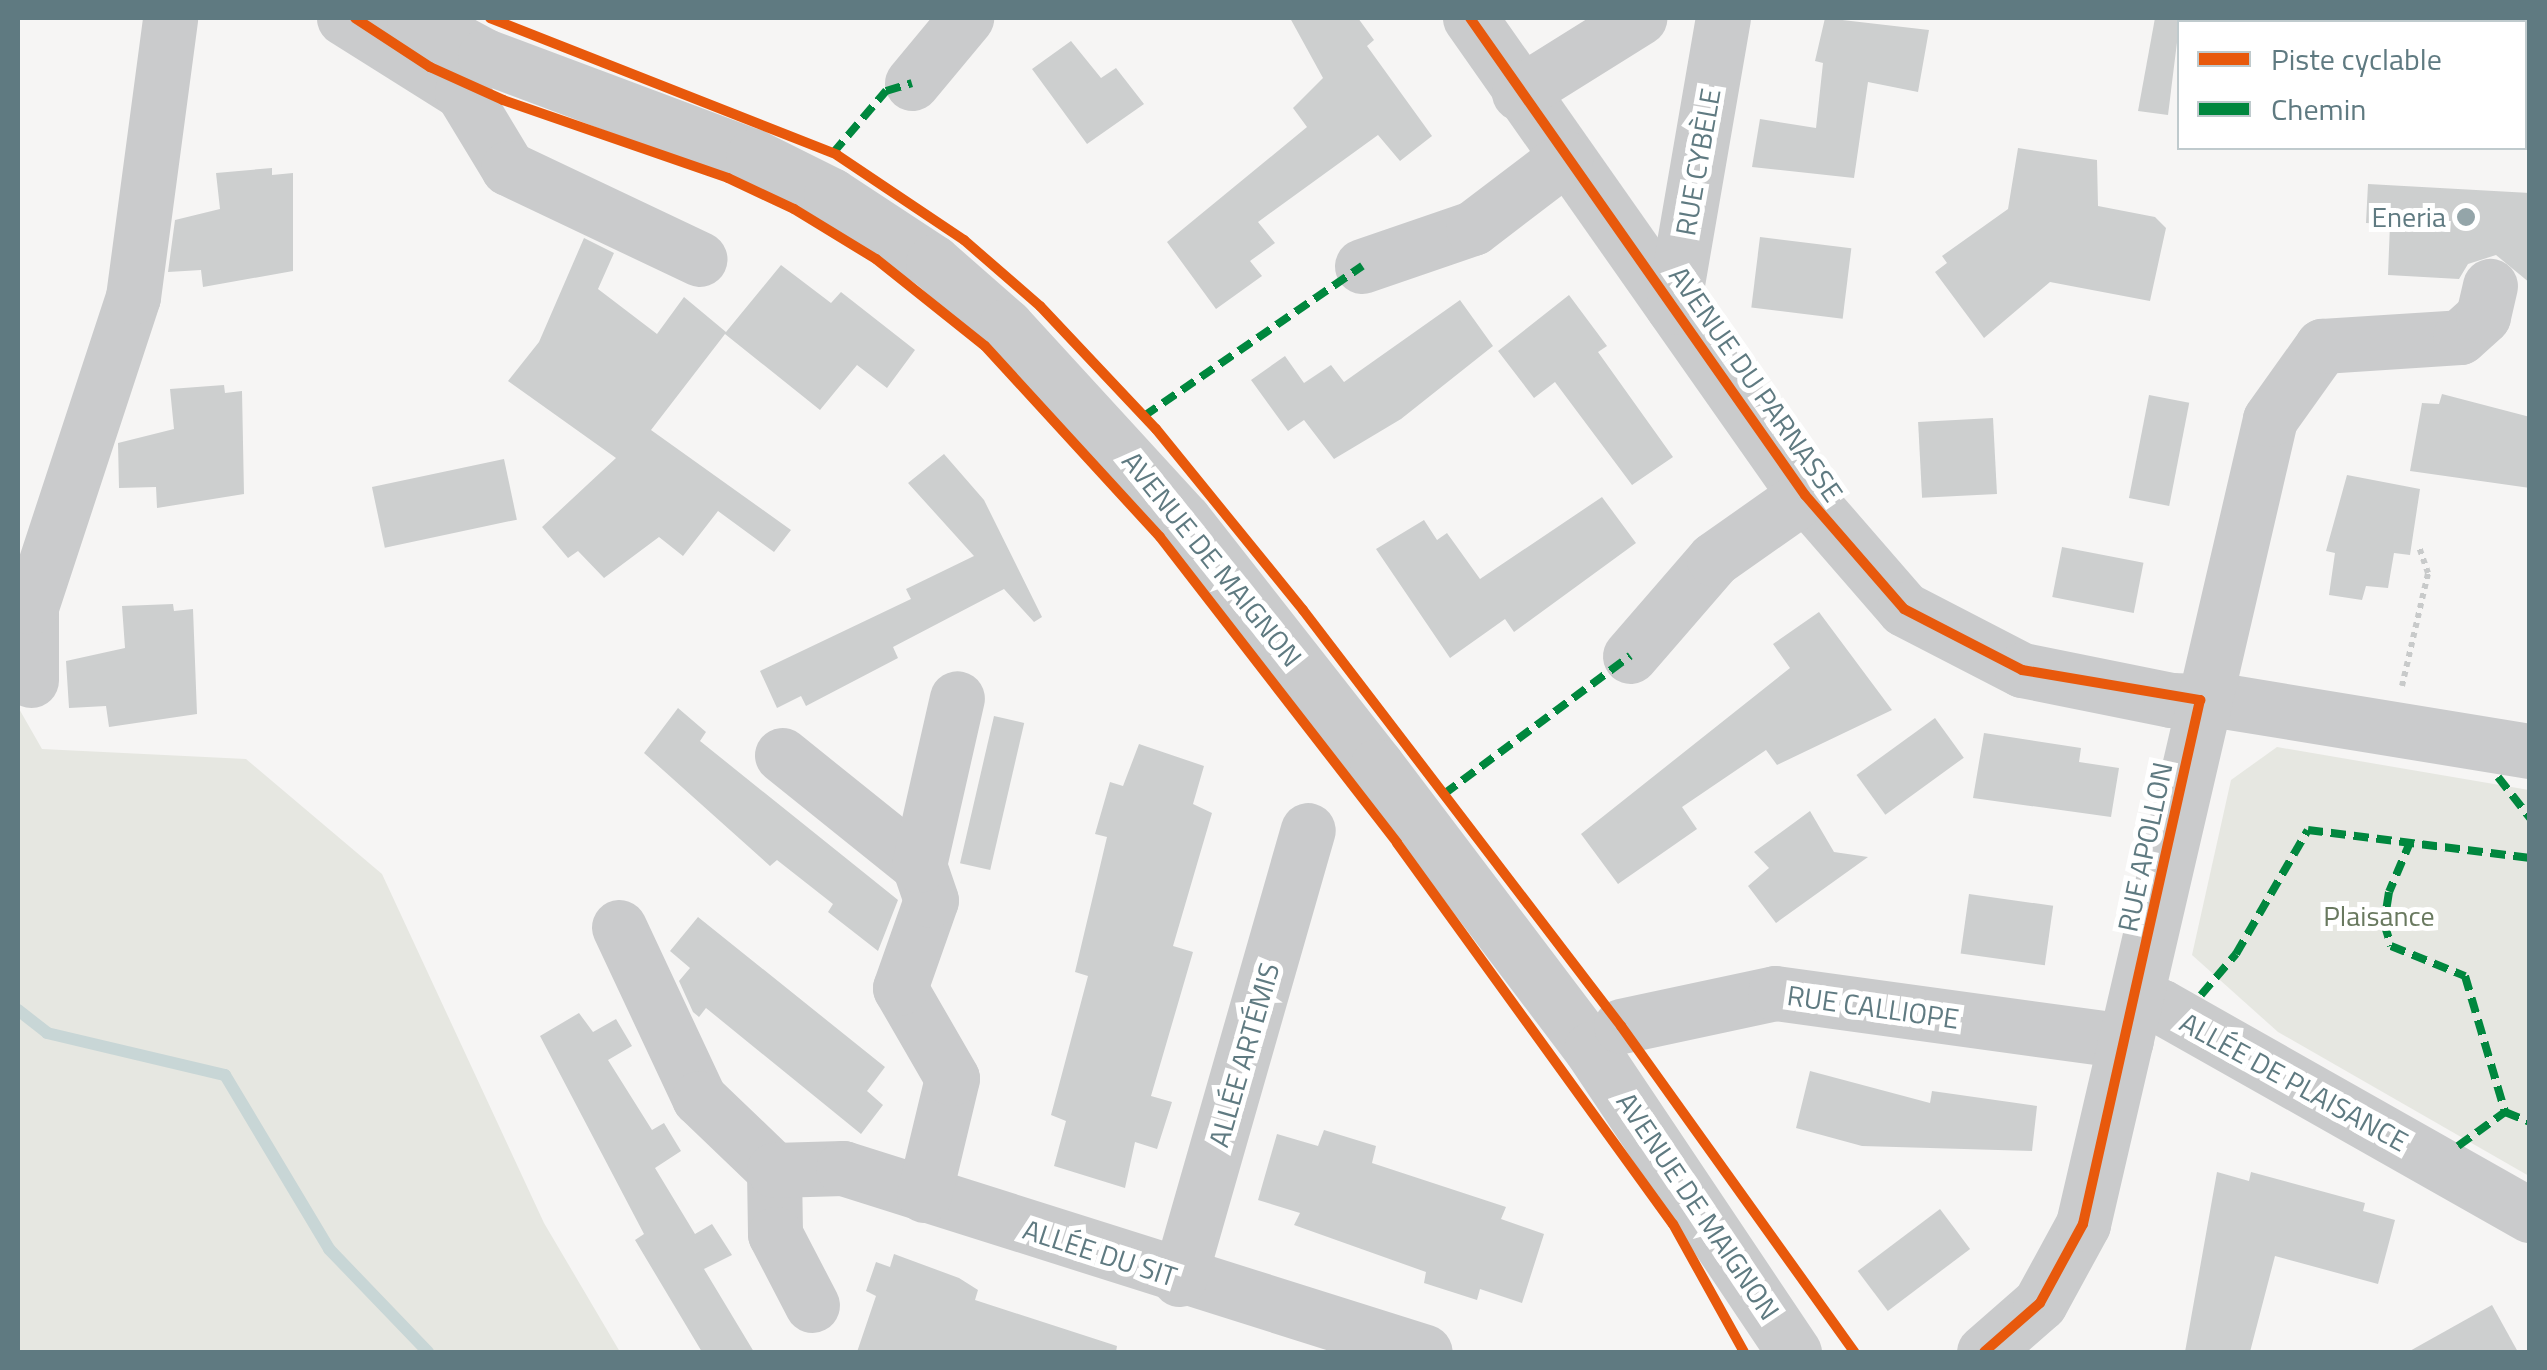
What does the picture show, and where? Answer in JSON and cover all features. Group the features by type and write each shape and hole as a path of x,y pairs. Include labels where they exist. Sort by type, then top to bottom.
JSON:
{"street":[{"path":"31,680 31,607 134,297 170,18"},
{"path":"344,18 473,74 508,168 700,259"},
{"name":"AVENUE DE MAIGNON","path":"414,18 473,74 753,156 831,195 933,262 1006,326 1184,520 1377,766 1591,1049 1794,1352"},
{"path":"912,82 966,18"},
{"name":"AVENUE DU PARNASSE","path":"1470,18 1804,495 1904,609 1953,638 2022,670 2530,751"},
{"path":"1519,93 1639,18"},
{"name":"RUE CYBÈLE","path":"1674,307 1723,18"},
{"path":"1362,266 1474,228 1565,158"},
{"name":"RUE APOLLON","path":"2130,1022 2200,700 2270,419 2322,346 2460,337 2484,316 2490,286"},
{"path":"1630,656 1714,559 1804,495"},
{"path":"924,1195 952,1078 900,988 930,900 919,865 956,698"},
{"path":"782,755 919,865"},
{"name":"ALLÉE ARTÉMIS","path":"1179,1279 1308,830"},
{"path":"619,927 699,1098 774,1170 775,1234 812,1305"},
{"name":"RUE CALLIOPE","path":"1621,1026 1775,993 2130,1022"},
{"name":"ALLÉE DE PLAISANCE","path":"2130,1022 2160,1006 2530,1216"},
{"path":"1984,1352 2040,1303 2066,1264 2083,1224 2130,1022"},
{"name":"ALLÉE DU SIT","path":"774,1170 842,1168 1179,1279 1425,1352"}],"path":[{"path":"2397,708 2428,573 2419,546"}],"green space":[{"path":"18,707 42,749 246,759 382,874 544,1223 620,1352 18,1352"},
{"name":"Plaisance","path":"2277,747 2529,790 2529,1176 2278,1032 2192,955 2231,780"}],"building":[{"path":"1290,18 1358,18 1374,40 1367,46 1432,136 1400,161 1378,135 1258,222 1275,243 1250,261 1262,276 1216,309 1167,242 1307,127 1293,108 1323,78"},
{"path":"1825,18 1929,30 1918,92 1868,82 1854,178 1752,167 1760,119 1816,128 1823,63 1815,61"},
{"path":"2155,18 2180,18 2168,115 2138,111"},
{"path":"1071,41 1101,78 1116,68 1144,104 1087,144 1032,69"},
{"path":"2018,148 2097,160 2098,206 2155,217 2166,228 2150,301 2050,282 1984,338 1935,272 1947,263 1942,256 2008,209"},
{"path":"272,168 272,175 293,173 293,271 203,287 201,270 168,272 175,220 220,209 216,173"},
{"name":"Eneria","path":"2368,184 2530,193 2530,283 2496,255 2468,264 2459,279 2388,275 2390,224 2366,223"},
{"path":"1760,237 1851,248 1843,319 1751,307"},
{"path":"584,238 614,253 598,289 657,334 684,297 726,332 781,265 831,303 841,292 915,350 887,388 857,365 820,410 725,334 651,430 791,530 774,552 718,511 683,556 659,537 604,578 578,551 568,558 542,527 616,458 508,381 539,342"},
{"path":"1569,295 1607,346 1598,352 1673,457 1632,485 1555,382 1534,398 1498,351"},
{"path":"1460,300 1493,346 1401,419 1334,459 1304,420 1288,431 1251,380 1285,356 1304,383 1331,365 1344,382"},
{"path":"224,385 225,393 242,391 244,494 157,508 156,487 119,488 118,443 174,429 170,389"},
{"path":"2442,394 2530,417 2530,488 2410,471 2422,403 2439,404"},
{"path":"2149,395 2189,403 2169,506 2129,498"},
{"path":"1993,418 1997,494 1922,498 1918,422"},
{"path":"944,454 984,500 1042,617 1034,622 1004,589 893,647 898,658 806,706 801,696 777,708 760,671 911,599 906,589 974,556 908,483"},
{"path":"504,459 517,520 385,548 372,487"},
{"path":"2347,475 2420,489 2410,555 2394,553 2388,588 2366,586 2362,600 2329,595 2335,553 2326,551"},
{"path":"1602,497 1636,543 1514,632 1505,619 1450,658 1376,549 1424,520 1437,540 1447,533 1480,579"},
{"path":"2062,547 2143,563 2134,613 2052,597"},
{"path":"173,604 174,611 193,609 197,714 109,727 106,706 69,708 66,661 125,648 122,606"},
{"path":"1819,612 1892,710 1777,765 1766,750 1682,807 1697,829 1618,884 1581,834 1790,668 1773,644"},
{"path":"678,708 706,732 700,741 898,900 878,951 828,912 833,904 777,860 770,866 644,753"},
{"path":"994,716 1024,723 990,870 960,863"},
{"path":"1935,718 1964,758 1885,815 1857,775"},
{"path":"1984,733 2081,748 2079,762 2119,768 2111,817 1973,798"},
{"path":"1139,744 1204,766 1193,804 1212,813 1173,946 1193,952 1151,1096 1172,1102 1157,1149 1135,1142 1125,1188 1054,1166 1066,1121 1051,1115 1088,976 1075,972 1107,837 1095,834 1110,782 1123,786"},
{"path":"1810,811 1834,852 1868,857 1776,923 1748,886 1769,868 1754,852"},
{"path":"1969,894 2053,906 2045,965 1961,953"},
{"path":"698,917 885,1067 867,1091 883,1105 861,1134 706,1008 699,1017 693,1012 679,981 690,968 670,951"},
{"path":"579,1013 593,1032 616,1019 632,1046 608,1060 652,1130 664,1123 681,1151 655,1168 695,1234 712,1224 732,1255 704,1269 754,1352 702,1352 635,1240 644,1234 540,1036"},
{"path":"1810,1071 1930,1103 1932,1091 2037,1106 2032,1151 1862,1146 1796,1128"},
{"path":"1324,1130 1376,1146 1372,1163 1506,1207 1501,1219 1544,1234 1522,1303 1480,1289 1477,1300 1424,1283 1426,1272 1294,1225 1300,1213 1258,1200 1277,1134 1318,1146"},
{"path":"2217,1172 2249,1181 2251,1172 2365,1203 2363,1211 2395,1220 2378,1284 2275,1256 2250,1352 2185,1352"},
{"path":"1940,1209 1970,1249 1888,1311 1858,1271"},
{"path":"894,1254 959,1278 978,1290 975,1300 1117,1346 1116,1352 857,1352 876,1296 866,1291 876,1262 890,1267"},
{"path":"2492,1305 2518,1352 2408,1352"}],"waterway":[{"path":"18,1010 47,1033 225,1075 329,1249 428,1352"}],"marked path":[{"path":"833,153 886,91 912,83"},
{"path":"1144,416 1362,266"},
{"path":"1444,794 1630,656"},
{"path":"2498,777 2530,818"},
{"path":"2201,995 2236,954 2308,830 2530,858"},
{"path":"2411,840 2389,892 2384,923 2391,946 2465,976 2505,1112"},
{"path":"2458,1146 2505,1112 2530,1122"}],"cycle path":[{"path":"355,18 430,67 503,100 728,178 794,209 876,259 985,346 1160,537 1397,843 1673,1224 1744,1352"},
{"path":"490,18 837,155 964,240 1040,306 1156,429 1303,610 1621,1026 1854,1352"},
{"path":"1470,18 1805,495 1904,609 2022,670 2200,700 2083,1224 2040,1303 1984,1352"}],"place":[{"name":"Eneria","path":"2466,217"}]}
